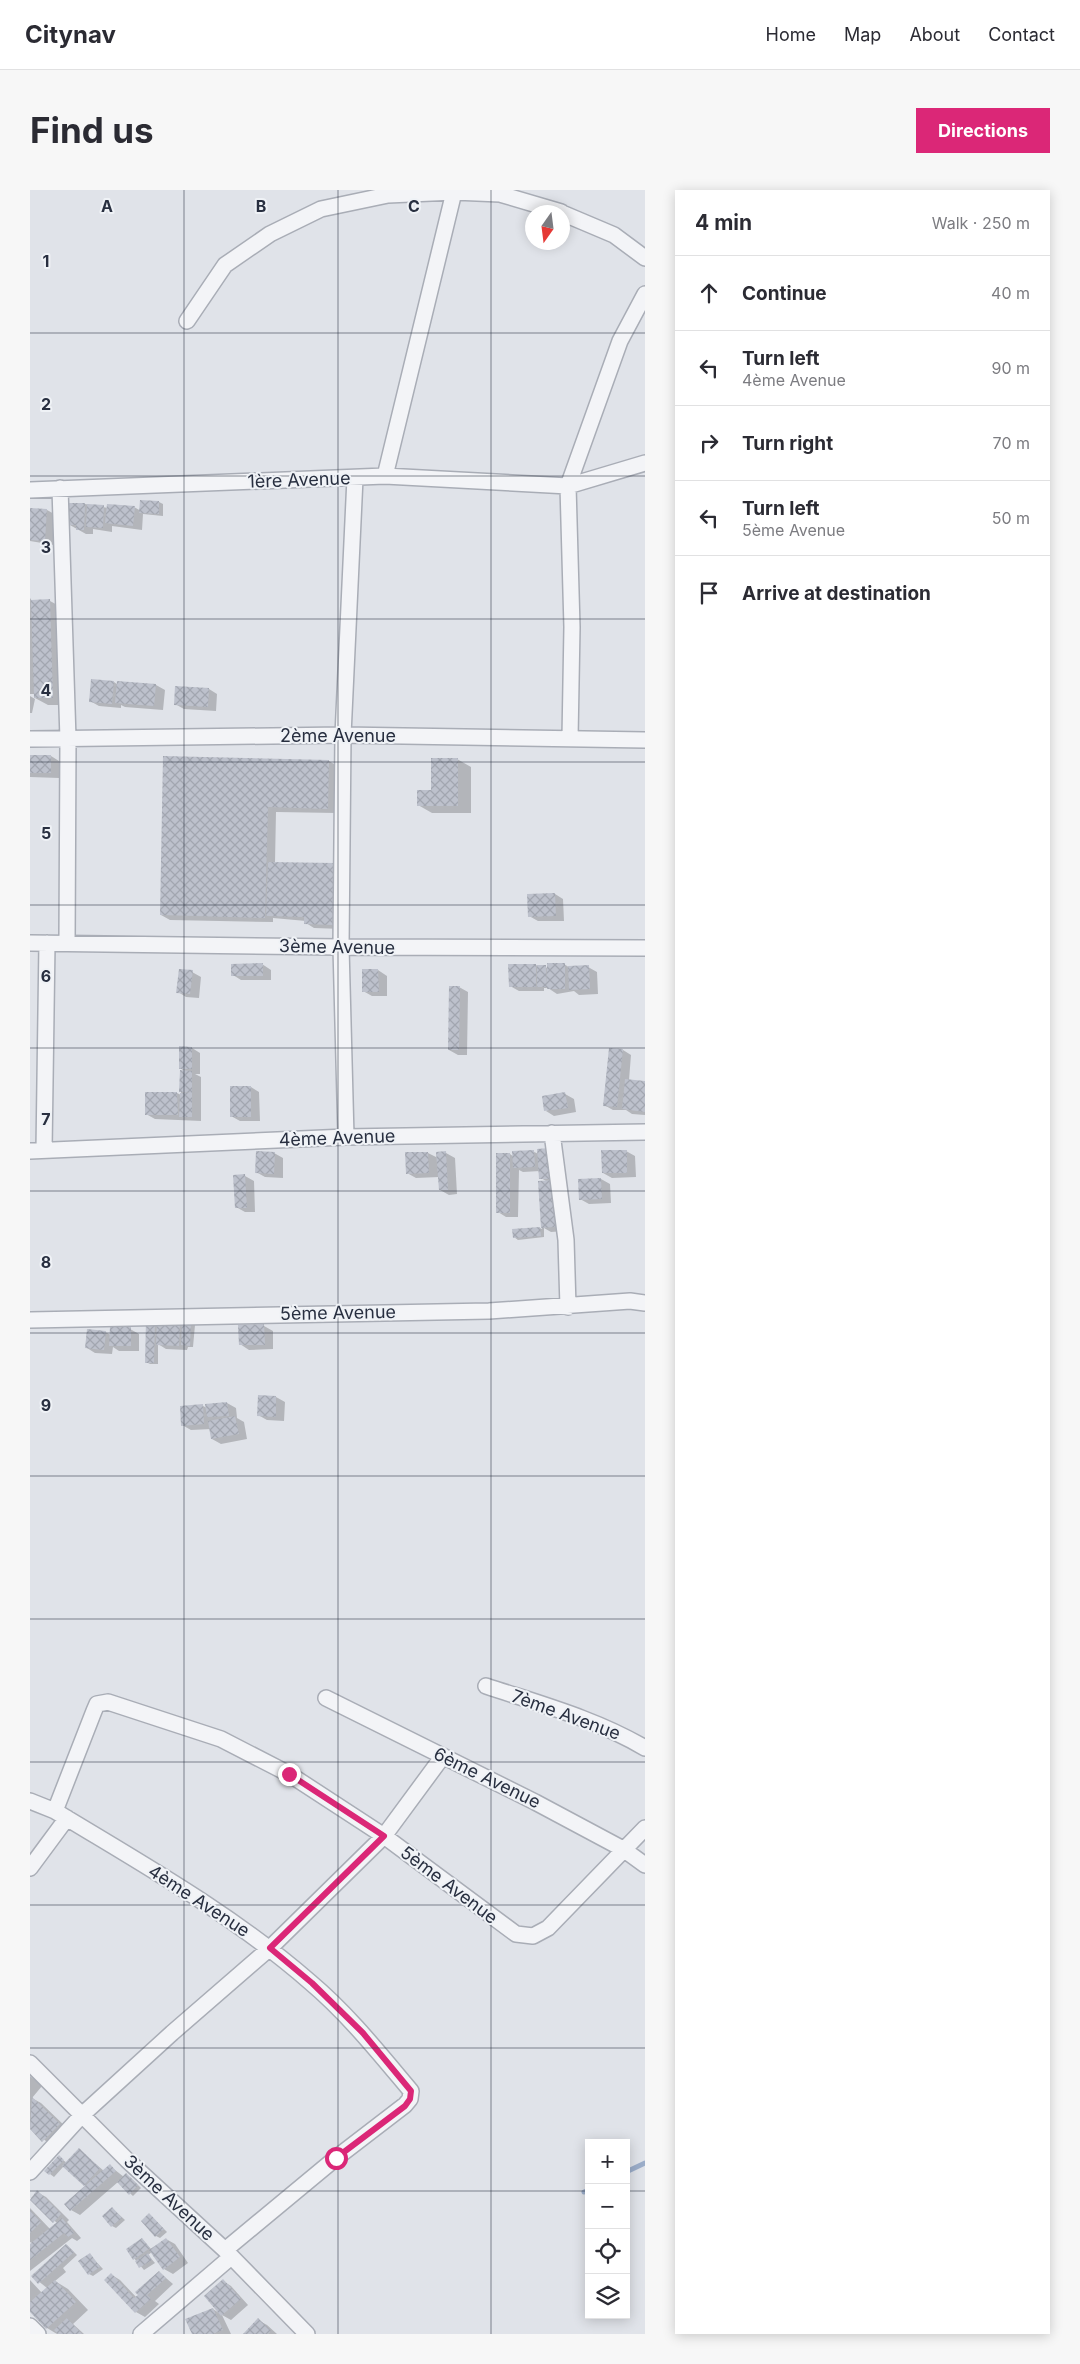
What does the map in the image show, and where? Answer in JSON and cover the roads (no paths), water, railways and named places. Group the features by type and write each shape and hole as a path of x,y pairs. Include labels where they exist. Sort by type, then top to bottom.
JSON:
{"street":[{"path":"385,476 454,192"},
{"path":"187,321 225,265 270,234 321,209 388,195 454,192 500,194 536,205"},
{"path":"570,216 614,235 645,258"},
{"path":"570,738 572,627 568,486 620,341 645,294"},
{"name":"1ère Avenue","path":"30,490 385,476 568,486 645,463"},
{"path":"346,1137 342,948 343,735 354,478"},
{"path":"60,488 68,740 67,943"},
{"name":"2ème Avenue","path":"30,739 343,735 645,740"},
{"name":"3ème Avenue","path":"30,943 342,948 645,948"},
{"path":"37,1150 47,943"},
{"name":"4ème Avenue","path":"37,1150 346,1137 645,1132"},
{"path":"552,1133 566,1240 568,1306"},
{"name":"5ème Avenue","path":"30,1320 479,1311 630,1301 645,1303"},
{"name":"7ème Avenue","path":"486,1686 586,1720 645,1748"},
{"name":"6ème Avenue","path":"326,1698 623,1849 645,1865"},
{"name":"5ème Avenue","path":"61,1814 98,1704 108,1702 221,1739 289,1774 384,1836 516,1934 533,1936 548,1928 623,1849"},
{"path":"30,2172 82,2115 270,1948 384,1836 443,1756"},
{"name":"4ème Avenue","path":"30,1801 61,1814 202,1900 270,1948 312,1983 363,2033 411,2091 410,2099 405,2106 336,2158 228,2253"},
{"path":"30,1868 61,1814"},
{"path":"623,1849 645,1828"},
{"name":"3ème Avenue","path":"30,2062 82,2115 228,2253 307,2334"},
{"path":"140,2334 228,2253"},
{"path":"30,2326 38,2334"}],"waterway":[{"path":"630,2170 645,2163"}]}
